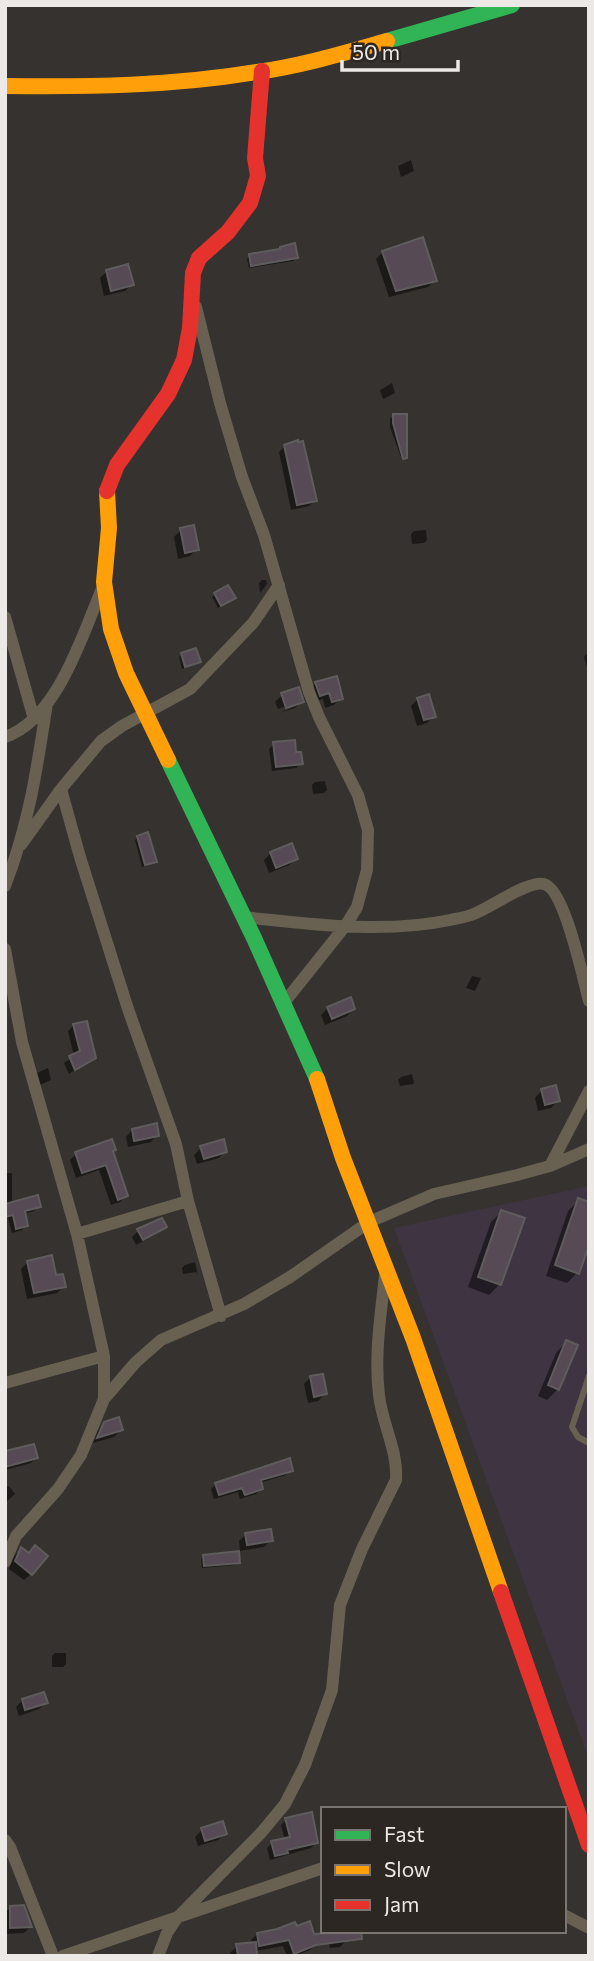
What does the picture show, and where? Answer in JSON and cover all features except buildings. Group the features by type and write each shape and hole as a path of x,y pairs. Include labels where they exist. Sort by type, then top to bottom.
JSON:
{"main road":[{"path":"5,86 128,86 187,82 262,71 353,50 512,5"},
{"path":"262,71 256,158 258,176 250,203 228,232 199,258 193,273 190,328 184,360 168,394 117,465 107,489 108,528 104,582 111,629 126,673 315,1074 343,1158 386,1268 499,1582 589,1845"}],"street":[{"path":"192,291 220,403 242,477 264,535 309,692 358,795 368,830 367,870 357,907 346,925 283,1004"},
{"path":"5,737 34,719 47,703 75,654 104,582"},
{"path":"21,845 61,789 101,741 121,726 190,689 226,654 253,622 278,585"},
{"path":"5,617 34,719"},
{"path":"5,886 21,845 31,803 47,703"},
{"path":"61,789 79,857 124,996 176,1144 188,1201 221,1316"},
{"path":"243,917 346,925 398,926 434,923 474,915 530,886 544,884 554,890 565,911 589,1001"},
{"path":"5,949 22,1042 77,1234 104,1356 104,1399"},
{"path":"550,1166 589,1091"},
{"path":"5,1562 16,1536 58,1489 81,1455 104,1399 136,1362 161,1340 221,1316 290,1277 369,1222 434,1194 550,1166 589,1150"},
{"path":"77,1234 188,1201"},
{"path":"158,1956 167,1933 177,1918 261,1833 285,1804 305,1765 324,1716 332,1690 340,1605 362,1549 396,1480 397,1468 379,1398 376,1365 386,1268"},
{"path":"5,1383 104,1356"},
{"path":"5,1840 53,1956"},
{"path":"63,1956 321,1869"},
{"path":"566,1917 589,1928"}],"lane":[{"path":"589,1376 572,1427 578,1437 589,1443"}],"shaded area":[{"path":"589,1186 589,1759 394,1228"}],"traffic: fast":[{"path":"387,41 512,5"},
{"path":"168,760 254,938 317,1079"}],"traffic: slow":[{"path":"5,86 131,85 226,77 306,63 387,41"},
{"path":"107,491 109,528 104,582 111,629 126,673 168,760"},
{"path":"317,1079 343,1158 413,1338 501,1592"}],"traffic: jam":[{"path":"107,491 117,465 168,394 184,360 190,328 193,273 199,258 228,232 250,203 258,176 255,158 262,71"},
{"path":"501,1592 589,1845"}]}
